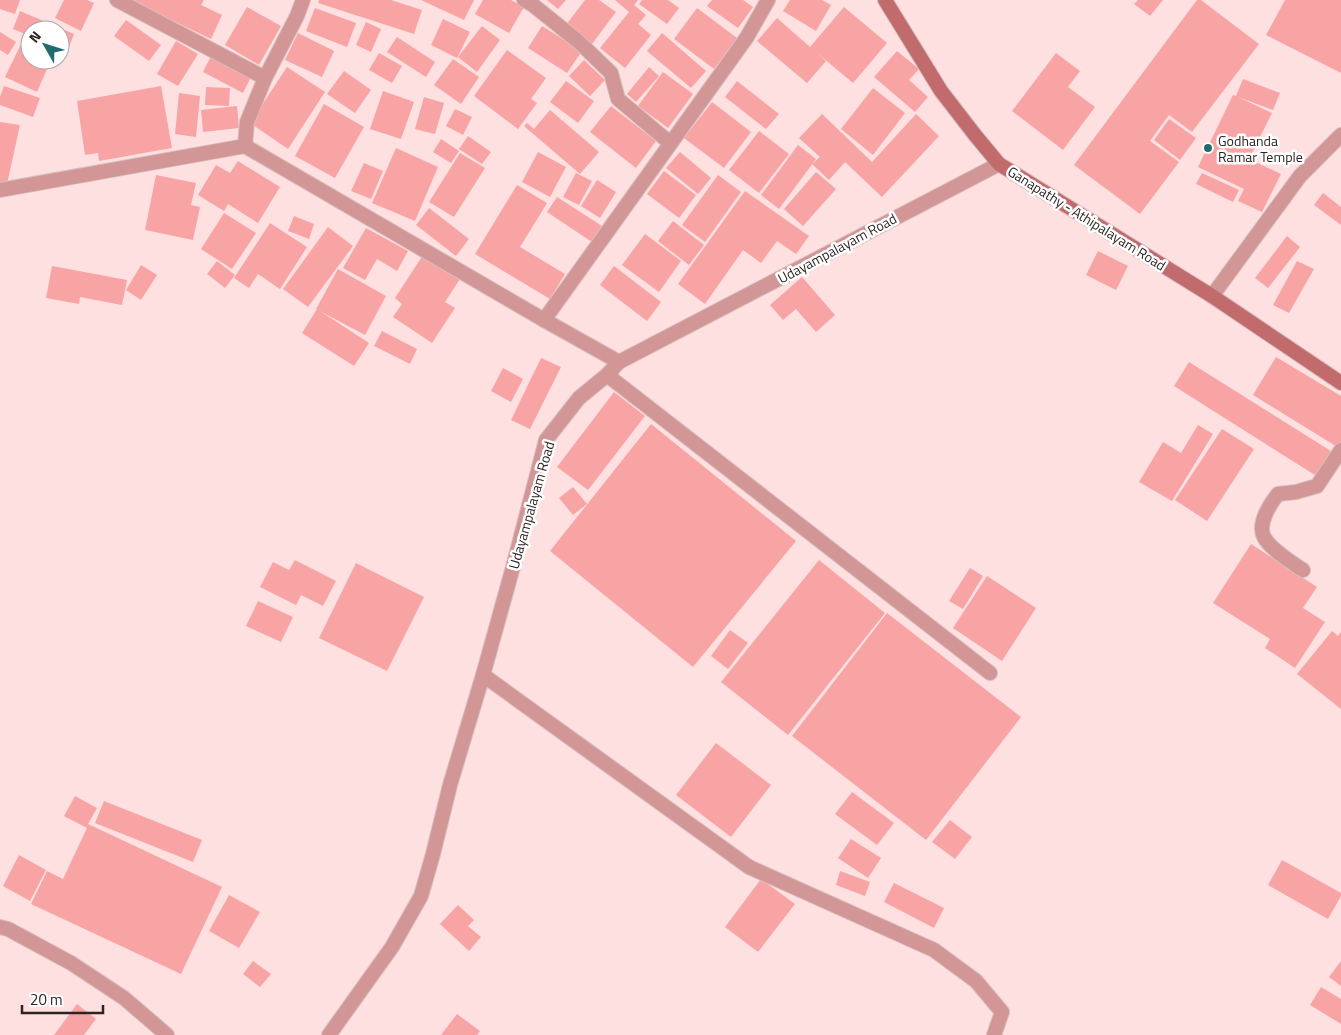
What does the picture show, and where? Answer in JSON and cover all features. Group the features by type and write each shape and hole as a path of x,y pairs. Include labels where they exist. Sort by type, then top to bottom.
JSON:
{"main road":[{"name":"Ganapathy - Athipalayam Road","path":"885,0 941,91 999,164 1212,296 1341,383"}],"street":[{"path":"117,0 265,78"},
{"path":"245,146 247,122 265,78 297,16 303,0"},
{"path":"524,0 534,5 579,42 605,67 611,73 618,99 670,143"},
{"path":"544,320 747,37 768,0"},
{"path":"1212,296 1300,176 1341,135"},
{"path":"0,190 245,146 544,320 620,362"},
{"name":"Udayampalayam Road","path":"329,1035 392,947 421,896 450,785 513,567 546,440 580,398 620,362 999,164"},
{"path":"607,375 990,672"},
{"path":"1303,570 1274,549 1263,536 1263,522 1270,505 1278,494 1296,492 1317,486 1341,450"},
{"path":"483,675 749,867 934,950 976,980 1002,1012 994,1035"},
{"path":"0,927 8,929 78,968 124,998 167,1035"}],"building":[{"path":"0,0 20,0 15,14 0,9"},
{"path":"64,0 87,0 94,3 81,31 70,26 70,20 55,18"},
{"path":"130,0 204,0 201,5 222,15 211,39"},
{"path":"319,0 391,0 422,10 414,34 318,3"},
{"path":"421,0 474,0 464,20"},
{"path":"483,0 511,0 524,7 509,33 475,14"},
{"path":"547,0 566,0 558,9"},
{"path":"585,0 599,0 616,12 592,44 566,25"},
{"path":"615,0 638,0 634,5 646,15 638,24 651,35 625,68 600,48 629,12"},
{"path":"642,0 668,0 679,8 667,24 639,4"},
{"path":"712,0 743,0 753,7 738,28 707,6"},
{"path":"790,0 822,0 831,5 816,31 783,11"},
{"path":"1138,0 1163,0 1150,16 1134,4"},
{"path":"1197,0 1201,0 1259,44 1192,132 1169,115 1150,141 1179,162 1140,214 1074,165"},
{"path":"1285,0 1341,0 1341,73 1266,35"},
{"path":"247,7 281,26 259,65 225,45"},
{"path":"844,7 887,43 853,83 816,52 826,61 807,83 757,41 777,18 810,47"},
{"path":"315,8 356,23 347,47 306,31"},
{"path":"697,8 737,38 714,69 674,39"},
{"path":"20,11 41,20 20,20 20,32 13,29"},
{"path":"443,19 470,32 457,58 431,45"},
{"path":"126,20 161,45 149,61 114,36"},
{"path":"366,22 381,29 371,52 356,45"},
{"path":"482,26 500,40 477,72 458,57"},
{"path":"542,26 582,51 567,73 528,48"},
{"path":"0,32 16,42 8,55 0,50"},
{"path":"70,32 74,34 70,44"},
{"path":"298,33 334,51 322,77 285,60"},
{"path":"662,33 706,71 691,88 647,51"},
{"path":"397,37 435,62 426,77 387,52"},
{"path":"176,41 198,54 178,86 157,74"},
{"path":"20,46 20,70 47,70 37,92 5,77"},
{"path":"507,50 546,78 531,99 537,103 518,129 474,96"},
{"path":"897,51 919,69 909,80 928,97 915,112 874,77"},
{"path":"379,53 402,66 392,83 369,70"},
{"path":"1056,53 1080,71 1068,87 1095,107 1063,150 1012,111"},
{"path":"211,56 251,77 243,93 203,72"},
{"path":"453,59 479,77 461,104 434,85"},
{"path":"584,60 605,80 590,96 569,76"},
{"path":"287,67 325,92 288,149 250,123"},
{"path":"649,67 659,76 636,102 627,94"},
{"path":"344,71 371,90 355,113 327,94"},
{"path":"663,72 693,94 668,128 638,106"},
{"path":"1243,79 1280,93 1273,110 1238,97 1272,113 1249,159 1281,174 1262,212 1238,201 1244,189 1198,167 1233,95 1236,96"},
{"path":"566,81 594,101 578,123 550,102"},
{"path":"737,81 779,114 766,129 725,97"},
{"path":"4,86 40,98 33,117 0,105 0,97"},
{"path":"161,86 172,148 99,161 98,153 85,155 77,101"},
{"path":"206,87 230,88 229,106 205,105"},
{"path":"873,88 905,113 873,155 841,129"},
{"path":"383,91 414,102 401,139 370,129"},
{"path":"179,93 200,96 196,137 175,134"},
{"path":"424,97 444,103 435,134 415,129"},
{"path":"712,102 751,132 724,168 684,138"},
{"path":"324,104 364,127 335,178 295,156"},
{"path":"237,106 239,128 203,132 201,110"},
{"path":"611,106 656,141 636,168 590,132"},
{"path":"455,109 472,117 463,135 446,126"},
{"path":"550,110 599,152 580,174 524,126 527,123 534,129"},
{"path":"822,114 872,162 916,114 939,136 882,197 845,162 829,180 812,164 820,157 799,138"},
{"path":"1169,119 1196,138 1180,160 1154,140"},
{"path":"0,122 20,125 7,184 0,183"},
{"path":"759,131 789,154 759,193 729,170"},
{"path":"468,136 491,152 482,164 459,149"},
{"path":"441,139 459,151 451,163 433,152"},
{"path":"798,145 816,159 779,209 761,195"},
{"path":"396,148 438,167 415,221 372,203"},
{"path":"538,152 566,167 550,197 522,182"},
{"path":"680,152 711,178 698,194 666,168"},
{"path":"460,153 485,168 454,217 429,202"},
{"path":"238,161 280,187 258,223 228,204 224,211 198,195 216,165 230,173"},
{"path":"364,163 383,171 371,199 351,191"},
{"path":"664,171 696,195 679,218 647,194"},
{"path":"816,172 836,189 803,226 784,209"},
{"path":"576,173 592,181 579,205 563,197"},
{"path":"1202,173 1239,190 1233,202 1196,184"},
{"path":"156,175 196,183 191,205 200,207 193,240 145,230"},
{"path":"718,175 741,192 705,242 682,225"},
{"path":"597,180 616,192 600,218 581,206"},
{"path":"517,185 547,203 520,247 565,274 550,299 475,254"},
{"path":"745,191 809,236 796,254 777,241 761,263 743,250 705,304 678,284"},
{"path":"1323,193 1341,207 1341,225 1314,205"},
{"path":"557,197 602,226 592,242 547,212"},
{"path":"429,208 469,239 456,256 416,225"},
{"path":"224,213 256,233 232,269 201,249"},
{"path":"294,216 314,224 309,239 288,231"},
{"path":"673,221 704,245 689,265 658,241"},
{"path":"270,223 307,247 280,289 258,274 249,288 234,278"},
{"path":"328,227 353,246 308,307 283,289"},
{"path":"366,228 408,251 397,271 377,259 365,280 343,268"},
{"path":"645,234 681,261 659,292 622,265"},
{"path":"1287,236 1300,247 1268,288 1255,278"},
{"path":"1098,251 1128,266 1116,290 1086,275"},
{"path":"423,255 460,279 445,302 455,308 432,343 393,317 402,304 395,298"},
{"path":"217,261 235,275 225,288 207,274"},
{"path":"1297,261 1314,269 1289,313 1273,305"},
{"path":"141,265 157,275 141,300 126,290"},
{"path":"52,266 127,280 122,305 80,297 79,304 46,298"},
{"path":"614,266 661,302 647,321 600,285"},
{"path":"338,269 386,296 365,335 316,309"},
{"path":"802,277 835,315 816,332 796,309 783,320 770,305"},
{"path":"317,309 369,343 354,366 302,333"},
{"path":"382,331 417,349 410,364 374,346"},
{"path":"1276,357 1341,396 1341,445 1339,448 1253,395"},
{"path":"541,358 561,367 530,429 511,420"},
{"path":"1189,362 1334,453 1318,477 1174,386"},
{"path":"503,368 523,379 511,402 491,391"},
{"path":"614,392 645,416 588,490 557,467"},
{"path":"651,424 796,541 693,667 550,551"},
{"path":"1198,425 1213,434 1172,501 1139,482 1163,442 1181,453"},
{"path":"1222,429 1254,449 1207,521 1175,500"},
{"path":"573,487 587,504 573,515 559,498"},
{"path":"1251,544 1317,587 1303,608 1325,622 1295,668 1265,648 1270,639 1213,603"},
{"path":"295,560 336,581 323,606 301,595 296,605 260,587 273,562 289,570"},
{"path":"819,560 885,613 788,735 721,682"},
{"path":"356,563 424,597 387,671 319,638"},
{"path":"970,568 983,576 963,609 949,601"},
{"path":"987,576 1036,608 1002,661 953,628"},
{"path":"258,601 293,617 281,642 246,626"},
{"path":"887,613 1021,717 926,840 792,736"},
{"path":"730,630 748,643 728,669 711,656"},
{"path":"1332,631 1338,636 1341,632 1341,709 1297,674"},
{"path":"716,743 771,785 731,837 676,795"},
{"path":"852,792 894,823 877,845 835,814"},
{"path":"75,796 97,808 88,824 222,887 181,974 31,904 47,871 63,879 87,828 64,816"},
{"path":"104,801 202,840 193,862 95,823"},
{"path":"950,820 972,837 955,859 932,842"},
{"path":"851,839 881,858 868,878 838,858"},
{"path":"19,855 46,870 30,901 3,886"},
{"path":"1282,860 1341,893 1328,919 1268,885"},
{"path":"840,871 870,882 865,896 836,885"},
{"path":"761,879 795,904 758,952 725,927"},
{"path":"894,883 944,908 934,928 884,902"},
{"path":"229,895 260,912 239,948 209,931"},
{"path":"458,905 474,920 468,926 481,937 469,951 440,924"},
{"path":"253,961 271,974 260,987 243,974"},
{"path":"1341,961 1341,986 1329,977"},
{"path":"1321,987 1341,999 1341,1024 1310,1005"},
{"path":"77,1004 96,1019 84,1035 54,1035"},
{"path":"457,1014 480,1031 477,1035 441,1035"}],"place":[{"name":"Godhanda Ramar Temple","path":"1208,148"}]}
